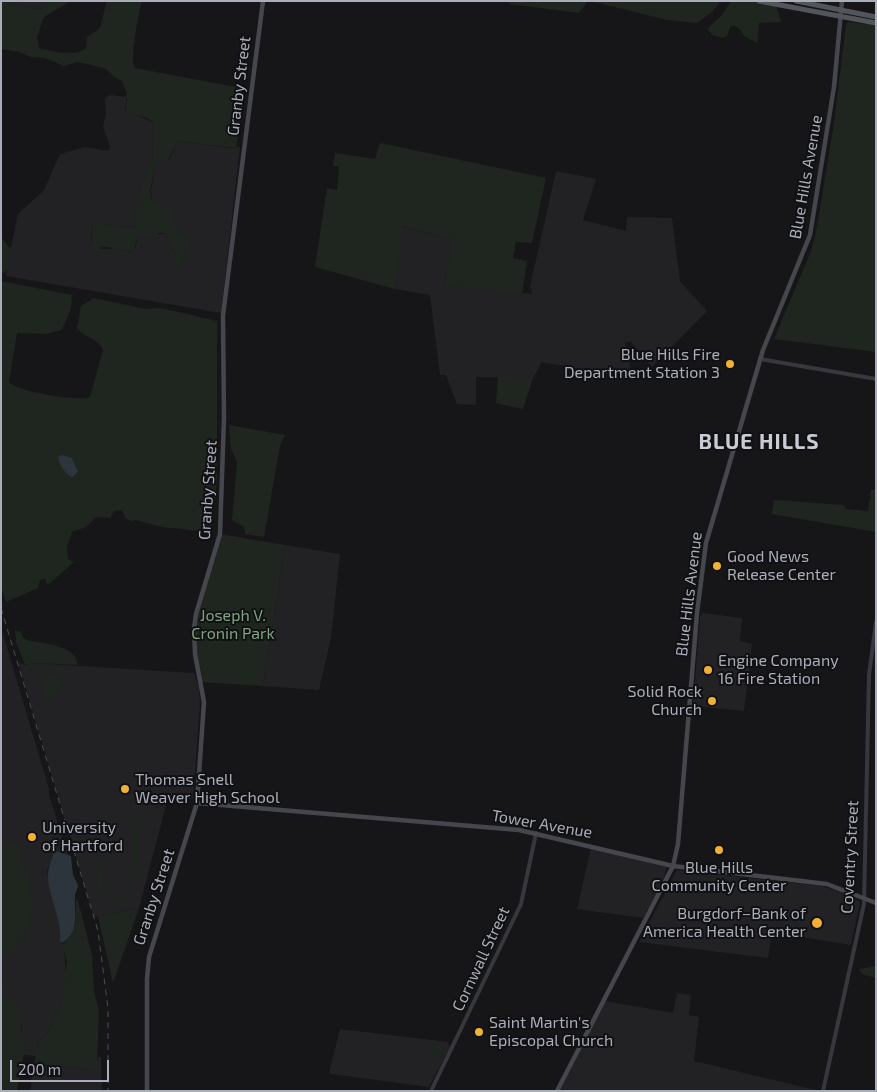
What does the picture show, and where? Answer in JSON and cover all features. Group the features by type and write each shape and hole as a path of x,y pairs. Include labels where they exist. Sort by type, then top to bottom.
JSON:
{"main road":[{"name":"Granby Street","path":"147,1091 146,979 149,957 197,803 204,702 195,654 194,628 196,614 220,534 224,418 223,315 263,1"},
{"path":"758,1 876,23"},
{"path":"796,1 876,17"},
{"name":"Blue Hills Avenue","path":"557,1091 673,866 678,844 697,610 706,543 760,359 810,234 833,94 842,1"},
{"name":"Tower Avenue","path":"197,803 482,826 536,833 673,866 827,884 876,903"}],"street":[{"path":"760,359 876,379"},
{"name":"Coventry Street","path":"823,1091 864,897 869,675 876,622"},
{"name":"Cornwall Street","path":"431,1091 521,904 536,833"}],"shaded area":[{"path":"47,1 45,6 40,9 1,2"},
{"path":"127,94 125,110 154,123 152,165 141,186 135,207 135,227 128,229 93,221 91,242 102,249 118,248 131,252 136,247 137,237 166,233 180,266 185,255 187,238 180,235 174,228 173,215 168,207 157,205 152,200 151,191 155,163 169,160 178,141 232,148 240,147 221,313 6,276 9,247 11,247 18,214 44,190 60,154 85,147 108,151 110,147 103,127 106,114 105,98 111,95 124,97"},
{"path":"556,171 596,179 583,220 626,231 627,217 672,218 680,281 707,311 652,367 630,341 625,343 633,379 542,362 533,378 476,377 476,405 457,404 446,375 440,375 430,295 395,289 402,226 454,240 444,284 532,294 530,286"},
{"path":"62,455 72,458 78,471 73,477 65,472 61,466 58,457"},
{"path":"285,545 340,554 331,638 319,690 263,686"},
{"path":"703,613 742,618 740,641 752,644 744,711 693,706 700,616"},
{"name":"University of Hartford","path":"1,627 68,855 56,851 47,870 50,892 60,923 60,941 64,948 66,976 62,1002 55,1013 50,1030 38,1042 36,1056 23,1055 21,1005 1,990"},
{"name":"Thomas Snell Weaver High School","path":"18,662 25,665 34,663 194,673 199,689 200,704 193,799 168,798 139,908 94,917"},
{"path":"591,848 667,867 663,881 643,918 577,909"},
{"path":"56,851 71,856 73,875 78,885 75,895 74,928 68,939 62,943 60,941 58,920 48,881 48,871"},
{"path":"677,870 821,886 844,892 860,902 851,945 772,932 768,958 639,942"},
{"path":"677,993 691,995 689,1015 699,1017 694,1061 820,1091 560,1091 605,1001 673,1013"},
{"path":"340,1029 448,1042 450,1047 429,1087 331,1074 329,1073"},
{"path":"98,1057 101,1057 102,1091 30,1091 35,1059 40,1065 92,1069 97,1063"}],"green space":[{"path":"47,1 71,1 44,17 37,37 39,48 63,53 82,51 86,48 87,37 100,28 107,1 142,1 133,55 135,68 241,88 244,101 236,148 178,141 167,162 155,163 151,190 152,200 157,204 170,208 176,229 188,238 185,257 180,266 175,265 176,257 166,233 158,233 155,238 137,237 134,252 107,247 91,249 93,221 128,229 135,227 135,207 141,186 152,163 154,123 147,118 126,112 127,94 122,81 114,77 106,69 76,62 64,66 44,58 31,57 19,52 1,49 1,2 40,9 45,6"},
{"path":"509,1 588,1 579,13 509,4"},
{"path":"590,1 721,1 711,13 697,23 667,20"},
{"path":"731,1 760,1 776,4 781,22 759,23 757,43 744,36 741,30 734,25 730,27 727,36 723,38 712,35 707,29 722,15"},
{"path":"848,22 876,25 876,352 774,339 811,251 816,232 834,123 846,25"},
{"path":"380,143 546,178 532,243 516,242 513,258 527,261 522,294 444,285 453,240 403,226 395,289 315,267 327,188 337,190 339,166 333,166 335,153 375,159"},
{"path":"1,237 9,247 8,268 4,273 1,272"},
{"path":"1,281 72,295 71,308 62,330 46,334 17,333 9,382 22,389 47,395 73,398 90,397 103,350 97,342 77,328 81,306 94,298 145,309 161,308 217,321 217,480 212,523 209,532 162,527 136,520 131,521 125,518 122,510 114,511 110,518 96,517 86,527 72,532 67,546 68,559 74,562 50,583 47,584 45,579 40,580 38,588 6,602 1,586","holes":["72,458 78,471 62,465 58,460"]},
{"path":"498,376 533,378 523,409 496,403"},
{"path":"229,425 285,435 280,446 264,537 245,534 244,527 232,520 237,462 231,449"},
{"path":"871,490 876,490 876,532 772,514 774,500 843,505 846,509 868,511"},
{"name":"Joseph V. Cronin Park","path":"220,534 285,545 263,686 202,682 199,674 194,628"},
{"path":"15,630 21,632 23,638 27,640 65,649 76,658 78,665 34,663 25,665 16,642"},
{"path":"61,675 63,685 60,692 45,698 42,678"},
{"path":"102,811 106,811 105,819 119,813 128,815 138,827 135,874 132,889 128,895 116,899 106,896 100,890 97,882","holes":["116,816 130,819 135,830 131,884 125,893 115,896 105,891 103,886 101,869 102,837 106,823 111,819"]},
{"path":"19,842 31,894 31,918 28,930 22,941 1,963 1,845"},
{"path":"76,900 78,901 92,955 94,991 99,1012 97,1063 96,1067 92,1069 40,1065 35,1061 38,1042 50,1030 55,1013 62,1002 67,961 62,945 70,937 75,925"},
{"path":"139,908 113,983 98,916"},
{"path":"876,966 876,978 862,974 859,969"},
{"path":"1,972 5,992 21,1005 23,1013 21,1029 25,1048 17,1091 1,1091"},
{"path":"436,1044 443,1047 438,1059 431,1056"}],"railway":[{"path":"1,608 98,931 108,1008 108,1091"}],"place":[{"name":"Blue Hills Fire Department Station 3","path":"730,364"},
{"name":"Good News Release Center","path":"717,566"},
{"name":"Engine Company 16 Fire Station","path":"708,670"},
{"name":"Solid Rock Church","path":"712,701"},
{"name":"Thomas Snell Weaver High School","path":"125,789"},
{"name":"University of Hartford","path":"32,837"},
{"name":"Blue Hills Community Center","path":"719,850"},
{"name":"Burgdorf–Bank of America Health Center","path":"817,923"},
{"name":"Saint Martin's Episcopal Church","path":"479,1032"}],"district":[{"name":"BLUE HILLS","path":"759,442"}]}
